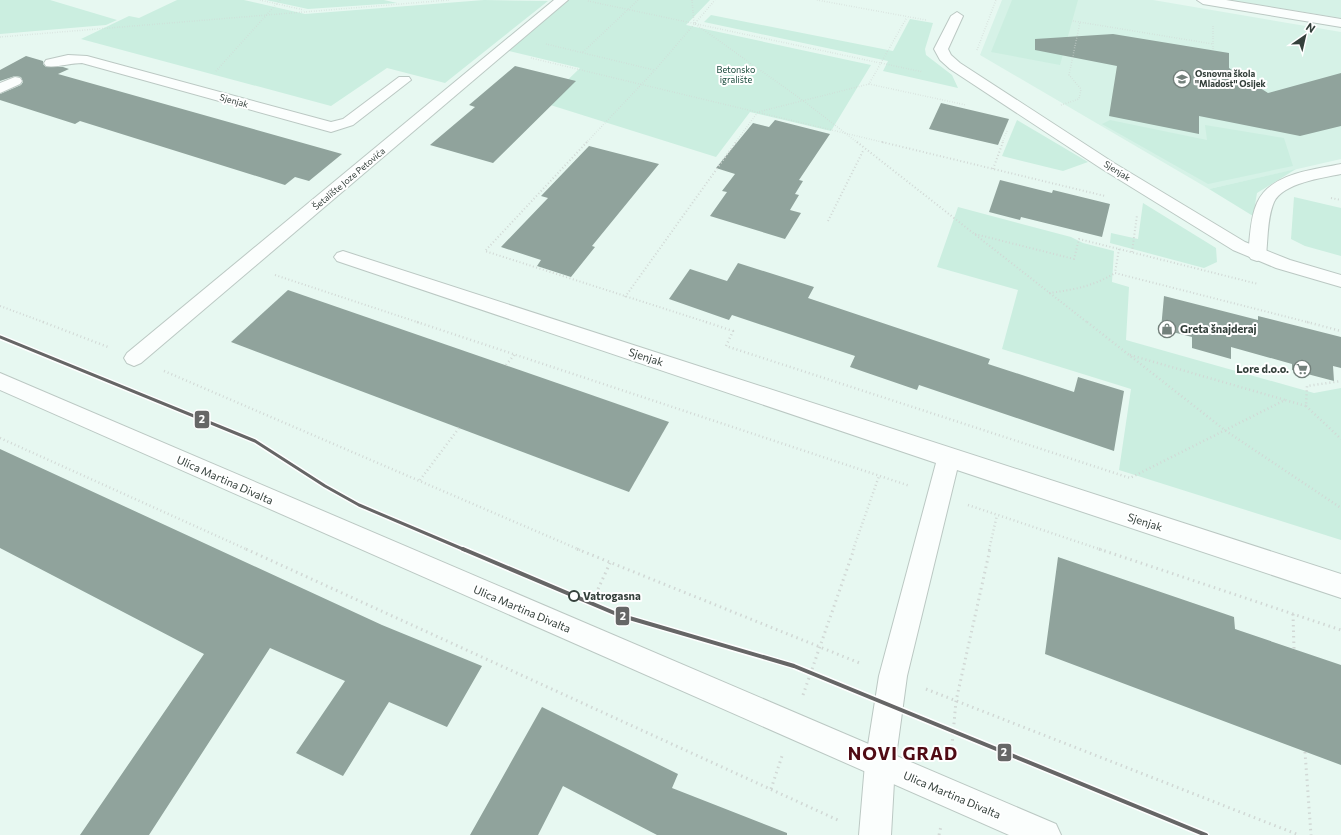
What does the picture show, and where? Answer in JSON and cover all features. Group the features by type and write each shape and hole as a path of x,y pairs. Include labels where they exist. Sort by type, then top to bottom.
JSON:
{"street":[{"name":"Šetalište Joze Petovića","path":"134,358 562,0"},
{"path":"1203,0 1341,23"},
{"name":"Sjenjak","path":"954,21 941,49 945,57 955,66 1108,166 1222,237 1256,255 1312,274 1341,281"},
{"name":"Sjenjak","path":"51,63 68,59 82,59 331,127 348,122 404,80"},
{"path":"0,89 15,81"},
{"path":"1256,255 1260,225 1266,202 1272,192 1292,182 1341,169"},
{"name":"Sjenjak","path":"343,257 1341,586"},
{"name":"Ulica Martina Divalta","path":"0,381 1045,835"},
{"path":"875,835 880,764 893,676 949,458"}],"path":[{"path":"260,0 307,11"},
{"path":"195,90 215,72 253,28 278,4 280,0"},
{"path":"0,37 450,0"},
{"path":"582,0 927,72 955,66"},
{"path":"583,53 638,0"},
{"path":"692,0 694,23 805,102 1226,432 1341,508"},
{"path":"715,0 655,70 485,251 733,331 726,346 1130,478 1226,432 1285,400"},
{"path":"818,0 907,16 954,21"},
{"path":"975,55 996,0"},
{"path":"869,84 907,16"},
{"path":"1073,21 1213,44"},
{"path":"1066,110 1060,106 1079,99 1081,89 1069,75 1080,22"},
{"path":"517,37 655,70"},
{"path":"501,50 1108,197"},
{"path":"625,297 758,112 805,102 869,84 968,106"},
{"path":"993,169 1008,129"},
{"path":"828,221 864,149"},
{"path":"1132,252 1138,211"},
{"path":"973,233 1074,259 1079,239 1258,284"},
{"path":"1050,293 1082,289 1100,283 1115,273 1119,249"},
{"path":"247,265 1341,630"},
{"path":"1115,273 1341,331"},
{"path":"0,306 134,358 610,563 956,701 1299,835"},
{"path":"506,365 515,354"},
{"path":"1128,355 1306,406 1341,439"},
{"path":"1306,406 1307,386 1341,381"},
{"path":"420,480 459,428"},
{"path":"0,438 390,614 842,822"},
{"path":"771,790 819,646 879,476"},
{"path":"939,835 947,793 956,701 997,515"},
{"path":"598,589 610,563"},
{"path":"1293,614 1294,648"},
{"path":"1305,752 1311,835"}],"shaded area":[{"name":"Osnovna škola ''Mladost'' Osijek","path":"1002,0 1153,0 1341,32 1341,159 1209,189 980,55"},
{"path":"1230,0 1341,0 1341,18"}],"green space":[{"path":"0,0 50,0 117,20 106,25 0,34"},
{"path":"177,0 244,0 305,14 484,0 548,1 445,83 387,68 331,106 81,39 129,16 139,18"},
{"path":"266,0 384,0 397,3 308,9"},
{"name":"Betonsko igralište","path":"562,0 710,0 686,25 871,65 831,131 750,112 716,157 544,103 580,68 501,49"},
{"path":"1012,0 1078,0 1060,65 991,52"},
{"path":"711,15 893,51 910,19 933,23 925,49 926,55 952,75 958,88 883,71 888,61 704,22"},
{"path":"1017,120 1088,162 1063,171 1002,156"},
{"path":"1110,120 1207,140 1205,125 1284,138 1293,166 1208,184 1102,124"},
{"path":"1296,169 1257,193 1253,216 1209,189"},
{"path":"1294,197 1341,208 1341,256 1305,246 1291,239"},
{"path":"1143,203 1216,248 1217,262 1204,268 1110,243 1111,233 1138,239"},
{"path":"958,207 1071,237 1083,243 1114,251 1112,282 1129,287 1126,340 1314,393 1341,388 1341,540 1119,470 1131,389 1002,349 1018,290 937,267"}],"building":[{"path":"1113,34 1229,53 1229,68 1268,93 1341,73 1341,126 1300,136 1199,116 1199,134 1109,116 1117,66 1035,50 1035,39"},
{"path":"26,56 43,61 43,64 46,67 63,67 69,69 58,74 342,154 309,181 295,177 285,185 80,121 75,124 0,100 0,94 21,85 23,82 21,77 15,76 0,81 0,70"},
{"path":"515,66 576,81 493,163 430,145 475,107 469,105"},
{"path":"941,103 1009,119 998,145 929,129"},
{"path":"775,120 830,134 799,180 803,181 795,194 799,195 790,210 801,213 785,239 710,216 727,192 722,191 735,174 716,168 753,123 769,127"},
{"path":"589,146 659,164 592,246 595,247 571,277 537,266 541,260 501,247 548,198 541,196"},
{"path":"1000,180 1052,193 1053,190 1110,204 1102,237 1021,217 1020,220 989,212"},
{"path":"738,263 814,287 808,298 990,359 988,364 1074,392 1078,377 1124,391 1114,451 919,385 917,390 850,367 855,356 732,315 729,320 669,299 690,269 727,281"},
{"path":"288,290 669,422 629,492 231,342"},
{"path":"1164,296 1258,320 1258,316 1341,337 1341,368 1333,366 1334,381 1292,370 1292,364 1231,347 1231,359 1192,348 1192,337 1161,329"},
{"path":"0,449 382,625 482,666 447,727 389,702 343,776 296,753 345,681 270,648 149,835 80,835 204,654 0,548"},
{"path":"1058,557 1234,617 1235,629 1341,665 1341,765 1045,654"},
{"path":"542,707 678,774 672,788 787,833 787,835 657,835 563,786 538,835 470,835"}],"transit line":[{"name":"2","path":"0,337 255,441 325,486 359,505 619,615 794,666 1206,835"}],"place":[{"name":"Osnovna škola ''Mladost'' Osijek","path":"1182,79"},
{"name":"Greta šnajderaj","path":"1167,329"},
{"name":"Lore d.o.o.","path":"1302,369"},
{"name":"Vatrogasna","path":"574,596"}],"district":[{"name":"NOVI GRAD","path":"903,754"}]}
